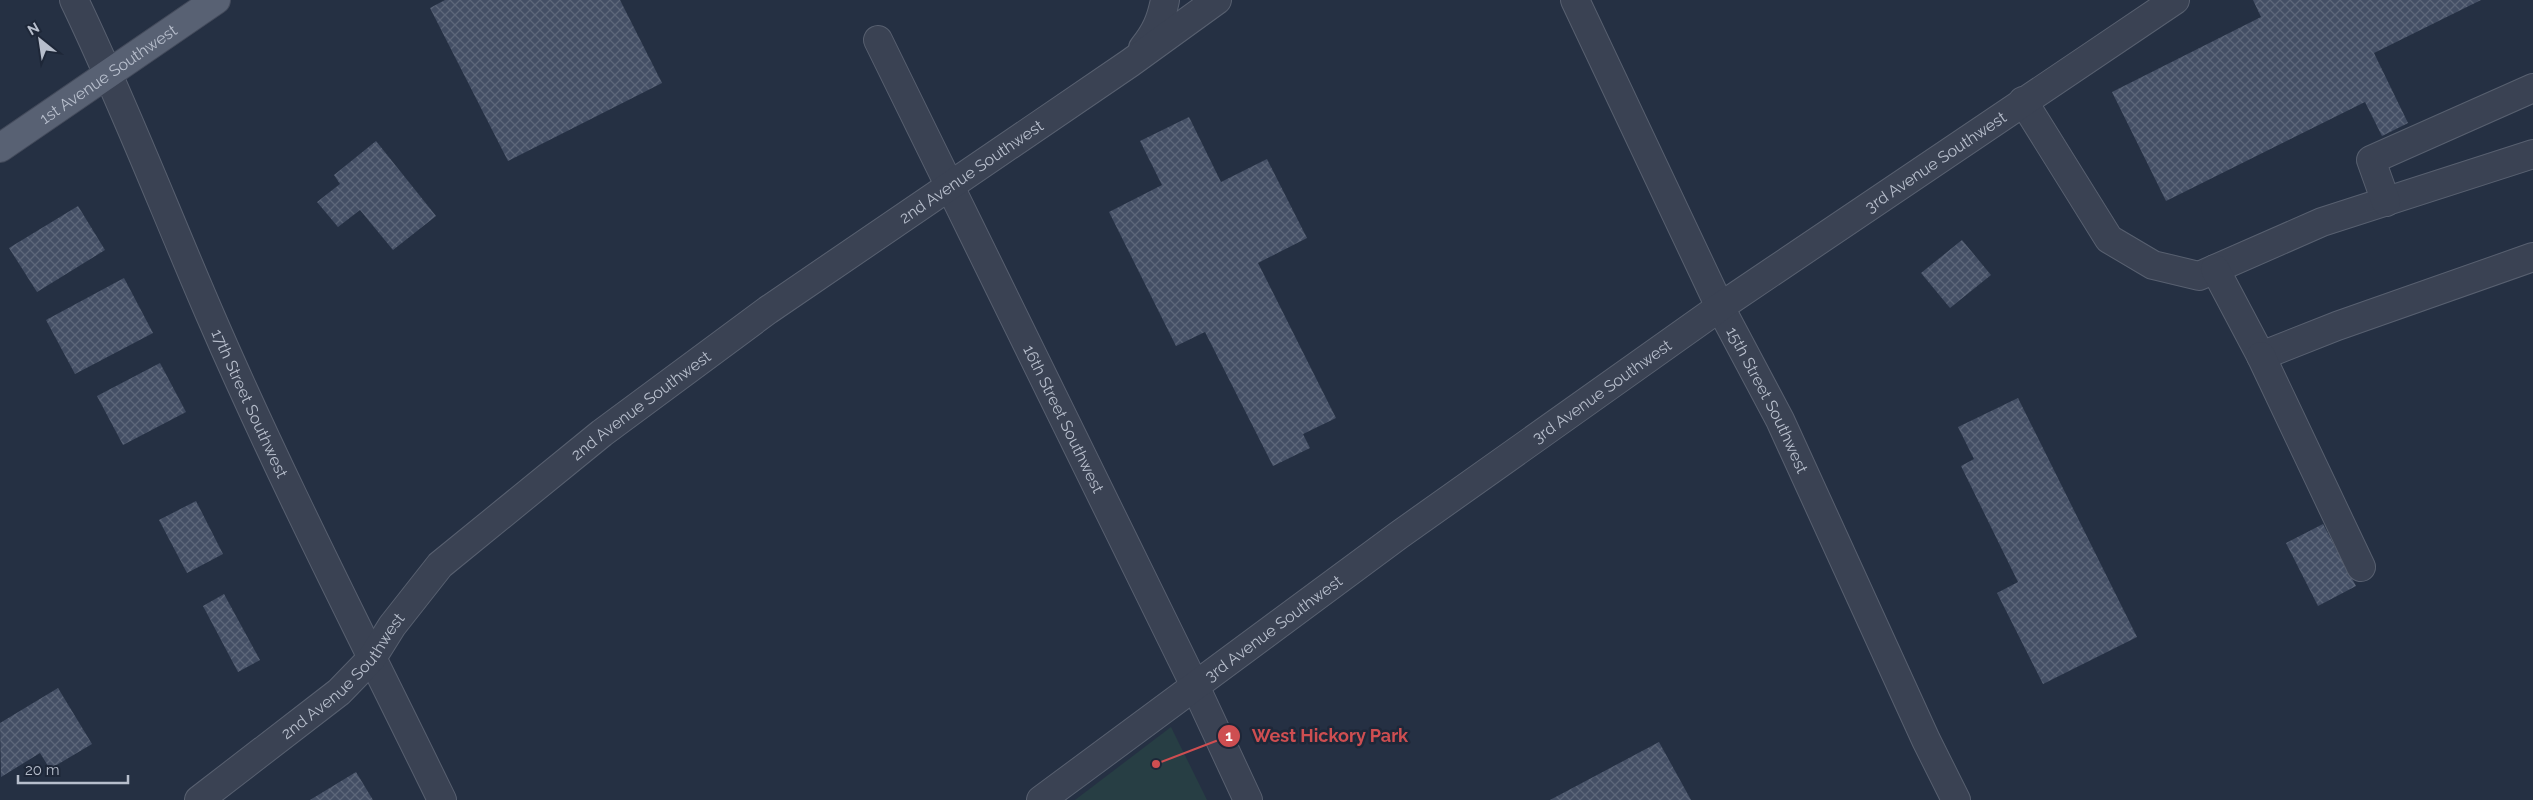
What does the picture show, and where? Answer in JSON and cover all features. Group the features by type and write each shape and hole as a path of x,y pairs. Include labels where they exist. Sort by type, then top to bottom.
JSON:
{"main road":[{"name":"1st Avenue Southwest","path":"0,148 216,0"}],"street":[{"name":"17th Street Southwest","path":"74,0 110,74 211,318 284,476 442,800"},
{"name":"2nd Avenue Southwest","path":"1130,63 1154,34 1161,19 1165,0"},
{"name":"2nd Avenue Southwest","path":"199,800 339,692 372,658 392,626 440,565 594,439 768,310 1130,63 1216,0"},
{"name":"15th Street Southwest","path":"1575,0 1720,307 1780,420 1922,732 1956,800"},
{"name":"3rd Avenue Southwest","path":"1041,800 1399,535 1720,307 2174,0"},
{"name":"16th Street Southwest","path":"878,40 1195,686 1248,800"},
{"path":"2386,202 2371,160 2533,88"},
{"path":"2023,101 2109,239 2154,265 2199,276 2322,222 2533,154"},
{"path":"2260,356 2337,326 2533,257"},
{"path":"2215,269 2260,356 2361,567"}],"green space":[{"path":"1171,727 1207,800 1075,800"}],"building":[{"path":"445,0 620,0 662,83 508,161 430,8"},
{"path":"2253,0 2481,0 2374,53 2408,123 2382,136 2365,102 2166,201 2112,92 2261,17"},
{"path":"1189,117 1221,182 1267,159 1307,238 1258,263 1336,418 1303,434 1310,448 1273,466 1205,332 1176,346 1109,212 1162,185 1140,141"},
{"path":"376,141 436,216 393,250 360,210 338,227 317,202 340,184 334,175"},
{"path":"78,206 105,250 37,292 9,248"},
{"path":"1962,240 1991,275 1950,308 1921,273"},
{"path":"124,278 153,333 75,374 46,320"},
{"path":"160,363 186,412 123,445 97,396"},
{"path":"2018,398 2137,637 2043,684 1997,593 2018,582 1961,466 1974,459 1958,427"},
{"path":"196,501 223,554 187,573 159,520"},
{"path":"2323,524 2356,586 2318,606 2286,543"},
{"path":"224,594 260,660 238,672 203,606"},
{"path":"58,688 92,744 50,769 40,753 1,777 0,723"},
{"path":"1659,742 1691,800 1550,800"},
{"path":"356,772 373,800 310,800"}],"place":[{"name":"West Hickory Park","path":"1156,764"}]}
